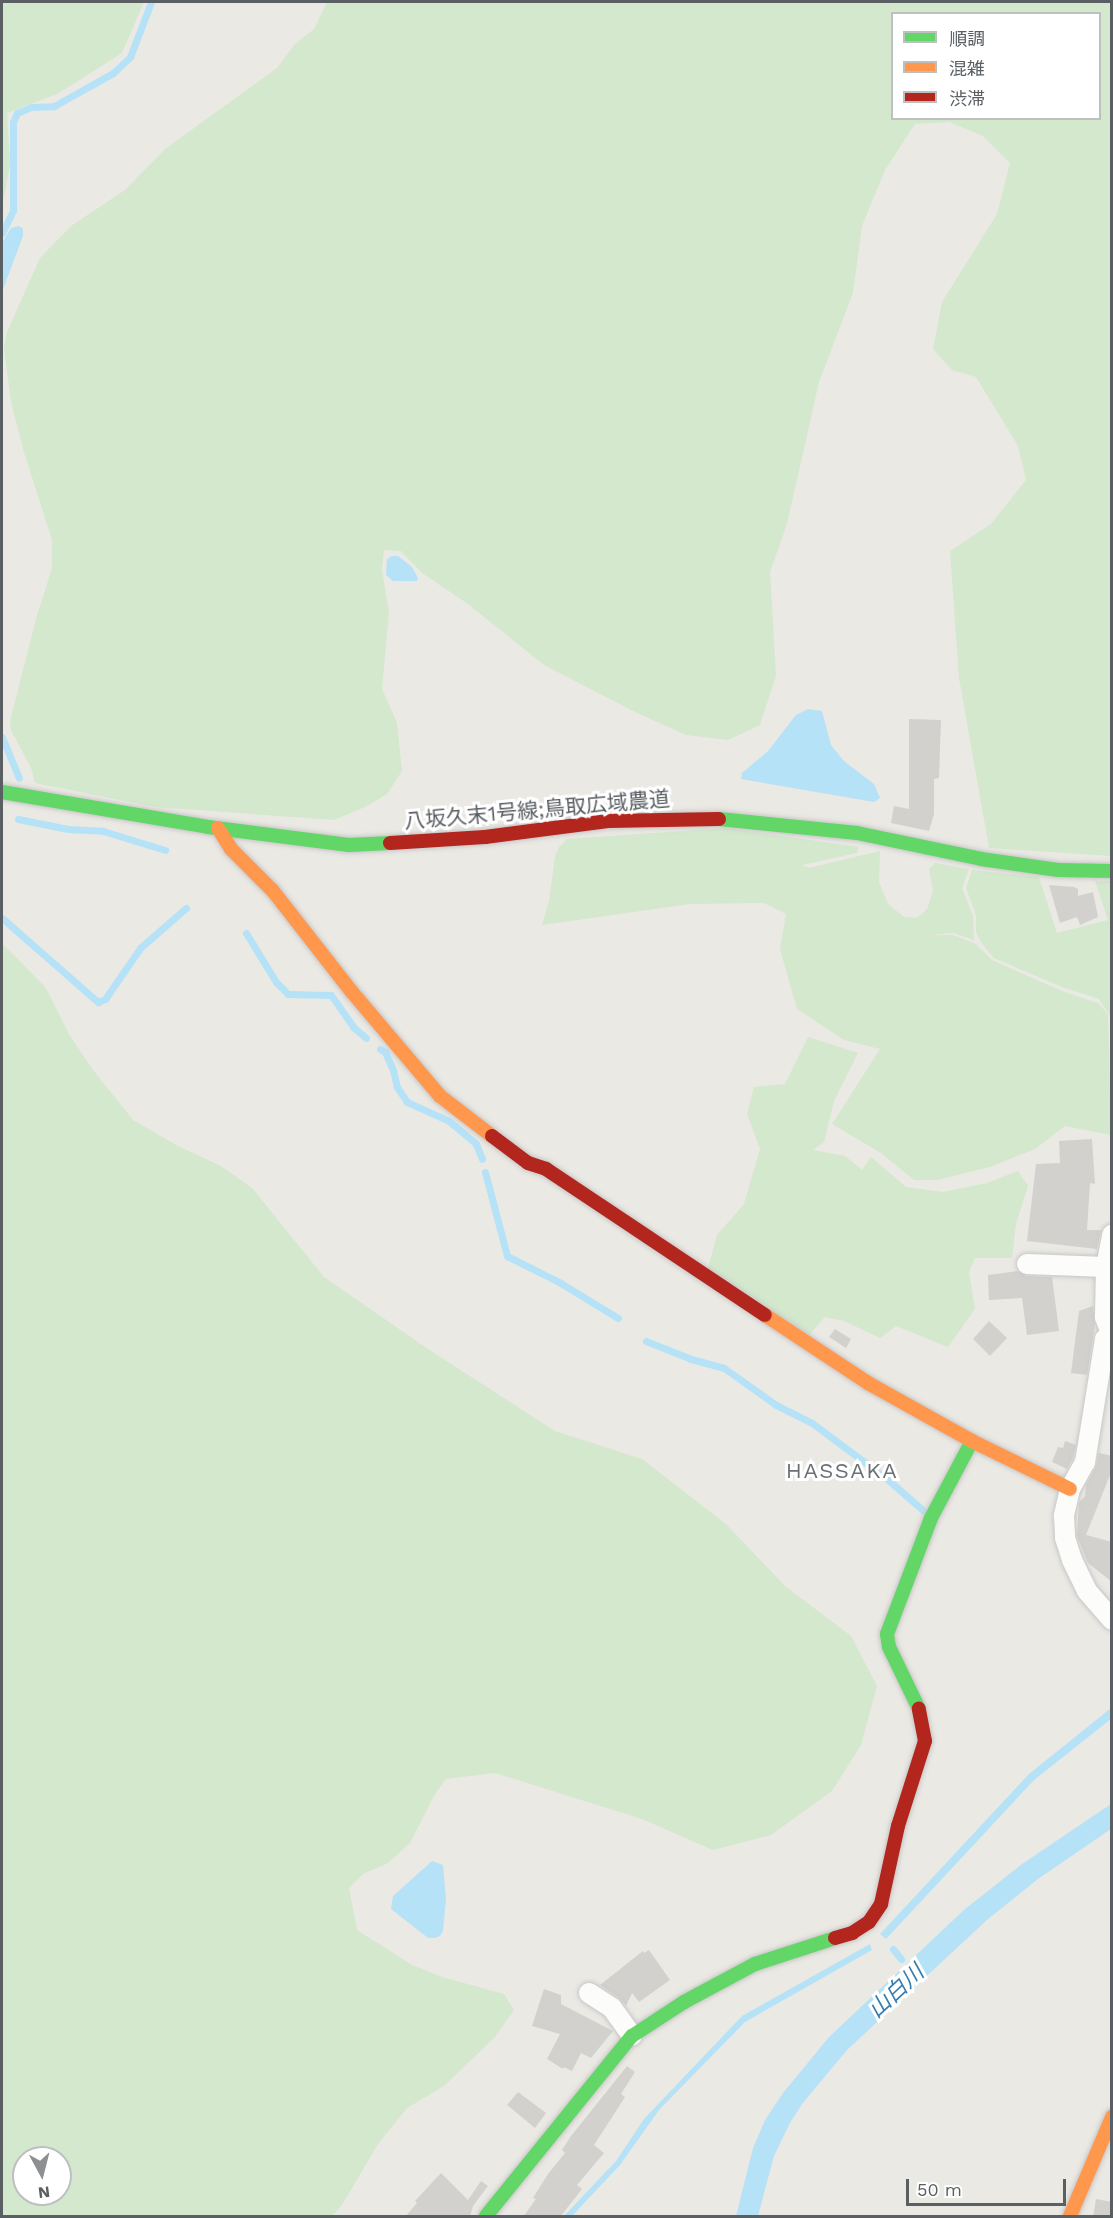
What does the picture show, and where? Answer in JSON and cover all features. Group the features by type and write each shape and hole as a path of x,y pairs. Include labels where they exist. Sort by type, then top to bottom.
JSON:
{"street":[{"name":"八坂久末1号線;鳥取広域農道","path":"2,792 218,828 349,845 485,837 608,821 712,818 857,833 981,859 1058,870 1112,871"},
{"path":"218,828 231,849 273,891 352,992 440,1096 528,1163 546,1169 868,1383 972,1441 1070,1489"},
{"path":"1112,1235 1106,1267 1105,1317 1111,1332 1105,1339 1085,1462 1070,1489 1064,1516 1069,1549 1086,1591 1112,1620"},
{"path":"1027,1264 1106,1267"},
{"path":"486,2217 597,2076 632,2036 684,2002 754,1964 785,1952 852,1933 869,1922 881,1904 898,1826 925,1741 921,1714 889,1647 887,1634 931,1518 972,1441"},
{"path":"589,1993 612,2008 632,2036"},
{"path":"1070,2217 1112,2117"}],"green space":[{"path":"2,2 144,2 122,53 59,93 7,113 10,164 2,200"},
{"path":"327,2 1111,2 1111,856 989,848 959,678 950,551 991,524 1026,480 1018,446 976,377 952,370 933,349 942,302 997,214 1010,163 983,136 949,122 915,124 885,170 862,226 853,293 819,382 787,524 770,572 776,676 760,725 728,740 686,735 633,711 544,665 468,604 422,573 401,551 384,550 382,570 389,613 382,689 397,723 402,771 387,794 365,807 334,820 155,807 35,783 31,768 11,730 10,721 36,619 52,568 52,540 23,449 11,402 4,349 7,332 40,258 71,226 125,190 165,149 277,68 295,44 314,29"},
{"path":"726,828 859,847 857,853 802,865 809,868 880,851 879,882 888,904 904,917 917,918 927,909 933,891 929,869 935,863 969,869 962,888 973,916 974,940 953,933 930,935 953,935 976,944 992,960 1062,991 1098,1003 1108,1014 1111,1135 1065,1126 1035,1149 990,1167 937,1180 914,1180 881,1153 832,1124 880,1049 844,1040 797,1009 780,949 786,914 764,903 690,904 542,925 549,901 555,856 559,847 567,839"},
{"path":"972,870 1039,877 1057,933 1108,920 1095,881 1111,881 1111,1017 1099,999 1062,987 994,958 982,944 976,932 976,915 966,888"},
{"path":"2,943 46,988 70,1036 93,1070 133,1120 178,1146 221,1166 252,1188 324,1277 425,1347 555,1431 642,1459 726,1524 785,1586 851,1636 877,1686 861,1745 832,1791 771,1835 713,1850 642,1819 495,1773 446,1779 435,1794 410,1843 388,1863 363,1874 349,1888 357,1930 412,1965 442,1977 504,1994 514,2010 495,2037 444,2086 407,2108 378,2144 342,2205 332,2216 2,2216"},
{"path":"808,1037 858,1053 834,1101 824,1142 813,1150 845,1156 862,1170 871,1157 906,1187 943,1192 987,1183 1018,1171 1028,1186 1016,1224 1012,1258 975,1258 969,1272 975,1309 948,1347 896,1326 880,1338 844,1321 825,1317 809,1335 708,1268 717,1235 744,1204 760,1149 747,1114 754,1087 785,1084"}],"water":[{"path":"19,226 23,229 23,236 2,292 2,243 11,228"},
{"path":"398,556 412,567 418,578 417,581 393,581 386,575 387,559"},
{"path":"808,709 822,711 831,745 844,761 874,784 880,798 874,802 741,779 742,773 768,751 796,715"},
{"path":"1111,1708 1111,1719 1034,1780 886,1939 880,1934 1029,1774"},
{"name":"山白川","path":"1111,1804 1111,1829 1038,1879 987,1920 847,2050 802,2104 790,2123 774,2156 758,2216 736,2216 753,2148 765,2120 783,2093 829,2037 965,1909 1022,1864"},
{"path":"432,1861 443,1865 446,1899 443,1931 440,1936 428,1938 391,1909 393,1896"},
{"path":"870,1944 872,1950 745,2022 659,2110 620,2165 572,2216 564,2216 616,2161 644,2119 742,2016"}],"building":[{"path":"909,719 941,720 939,778 934,779 934,814 929,831 891,823 894,806 909,809"},
{"path":"1049,885 1074,887 1078,889 1078,896 1093,892 1098,917 1080,925 1077,917 1060,923"},
{"path":"1092,1139 1095,1184 1090,1183 1087,1230 1101,1230 1097,1249 1027,1241 1036,1164 1060,1163 1059,1141"},
{"path":"1018,1271 1026,1276 1052,1277 1059,1331 1027,1335 1022,1298 989,1300 988,1275"},
{"path":"1093,1306 1095,1324 1087,1375 1071,1373 1079,1311"},
{"path":"989,1321 1007,1338 990,1356 973,1339"},
{"path":"835,1329 851,1339 846,1348 829,1337"},
{"path":"1065,1441 1076,1445 1067,1469 1052,1462 1058,1447 1063,1448"},
{"path":"1099,1453 1112,1456 1112,1470 1086,1535 1112,1542 1112,1582 1088,1563 1077,1536 1079,1503 1085,1496 1086,1485 1096,1467"},
{"path":"649,1950 670,1980 639,2002 632,1993 626,2006 619,1998 600,1985 643,1951 644,1953"},
{"path":"544,1989 561,1995 561,2004 613,2031 591,2058 581,2053 572,2071 564,2067 563,2069 547,2059 560,2034 532,2026"},
{"path":"627,2066 635,2072 621,2094 625,2097 594,2145 604,2153 577,2185 582,2189 560,2217 523,2217 536,2199 533,2198 548,2174 565,2153 562,2150 571,2136"},
{"path":"518,2092 546,2113 535,2128 507,2105"},
{"path":"441,2173 468,2200 481,2181 488,2186 473,2206 470,2217 405,2217 417,2203 415,2201"},
{"path":"1096,2199 1112,2202 1112,2217 1093,2217"}],"waterway":[{"path":"2,233 13,210 13,122 17,113 31,107 54,106 113,73 130,57 151,2"},
{"path":"2,737 19,778"},
{"path":"18,819 68,829 103,831 165,850"},
{"path":"2,918 98,1002 105,999 140,948 186,908"},
{"path":"246,933 276,982 288,994 331,995 353,1027 366,1038"},
{"path":"380,1049 385,1052 397,1087 407,1102 449,1121 476,1144 482,1159"},
{"path":"485,1172 507,1256 559,1282 618,1318"},
{"path":"646,1341 691,1359 724,1368 776,1405 812,1423 887,1479 924,1511"},
{"name":"山白川","path":"893,1949 901,1959"}],"traffic: fast":[{"path":"2,792 208,827 349,845 390,843"},
{"path":"719,819 857,833 981,859 1058,870 1112,871"},
{"path":"919,1709 889,1647 887,1634 931,1518 972,1441"},
{"path":"486,2216 632,2036 684,2002 755,1964 835,1938"}],"traffic: slow":[{"path":"218,828 231,849 273,891 352,992 440,1096 492,1136"},
{"path":"765,1315 868,1383 972,1441 1070,1489"},
{"path":"1070,2216 1112,2117"}],"traffic: jam":[{"path":"390,843 485,837 608,821 719,819"},
{"path":"492,1136 528,1163 546,1169 765,1315"},
{"path":"835,1938 852,1933 869,1922 881,1904 898,1826 925,1741 919,1709"}],"district":[{"name":"HASSAKA","path":"842,1471"}]}
